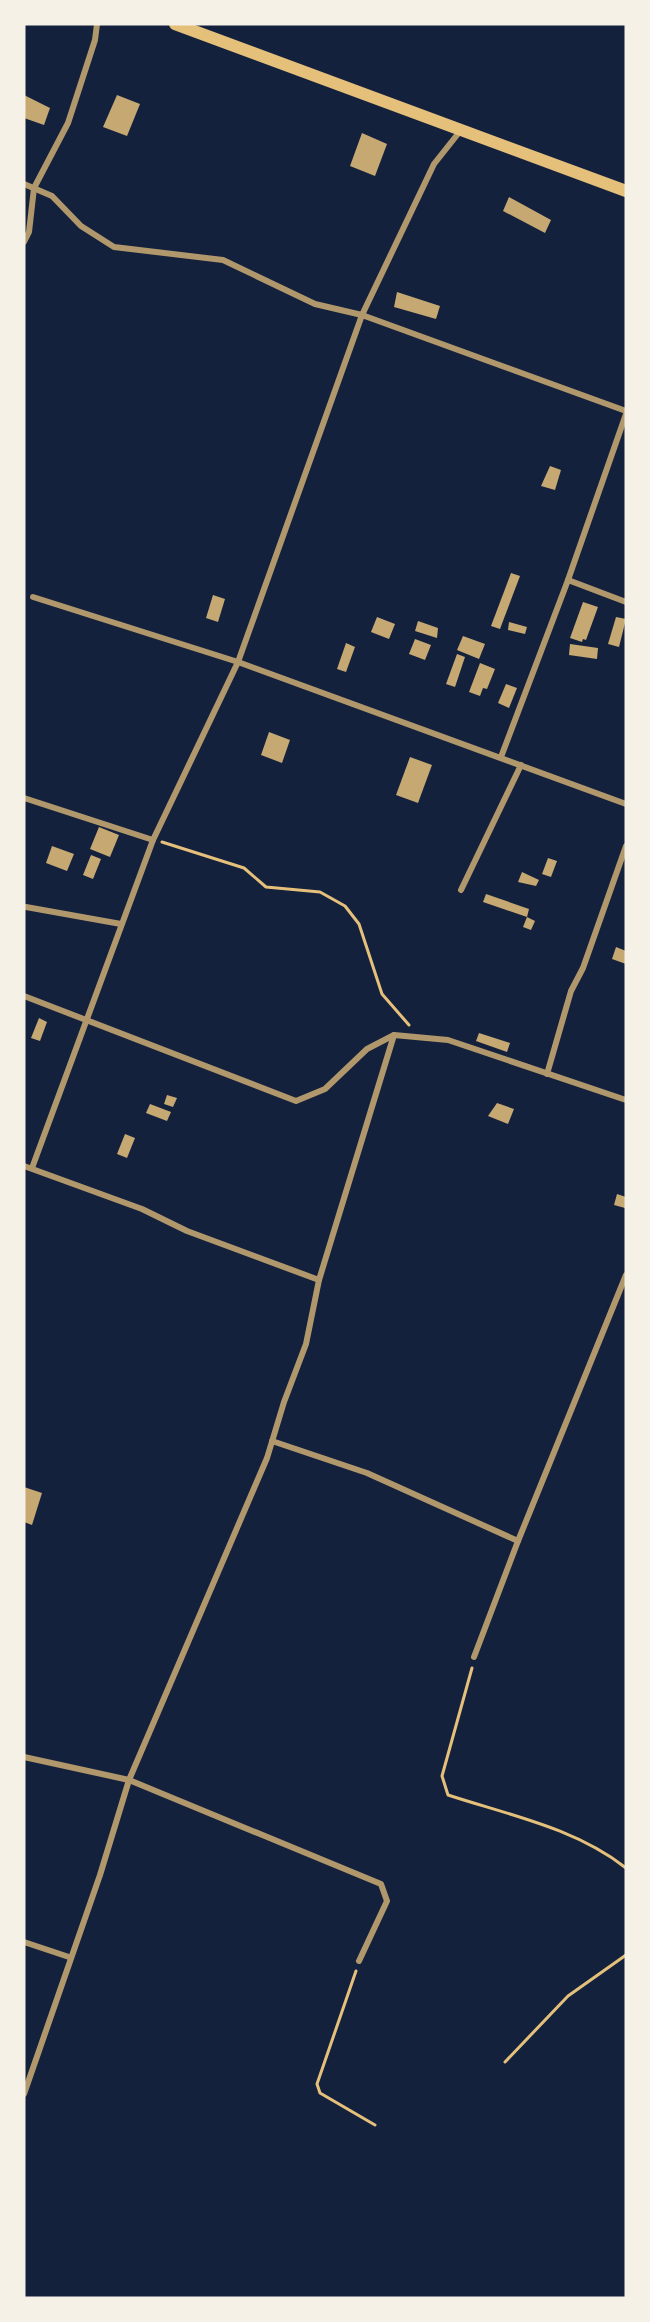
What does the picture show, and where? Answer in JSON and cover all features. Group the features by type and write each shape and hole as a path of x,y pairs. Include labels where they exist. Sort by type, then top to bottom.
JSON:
{"main road":[{"path":"175,24 626,191"}],"street":[{"path":"24,242 29,232 34,188 68,123 97,24"},
{"path":"32,1168 85,1019 153,840 238,662 362,315 434,164 462,130"},
{"path":"24,184 52,196 81,226 114,247 223,260 315,304 362,315 626,412 568,580 501,757"},
{"path":"568,580 626,602"},
{"path":"33,597 238,662 626,804"},
{"path":"461,890 521,765"},
{"path":"24,798 153,840"},
{"path":"547,1074 571,991 583,968 626,846"},
{"path":"26,907 121,924"},
{"path":"24,996 296,1101 325,1089 367,1049 394,1035 448,1040 626,1100"},
{"path":"24,2094 69,1957 100,1875 129,1780 272,1442 306,1344 319,1280 394,1035"},
{"path":"24,1166 142,1209 216,1242 319,1280"},
{"path":"474,1657 518,1541 626,1275"},
{"path":"272,1442 367,1473 518,1541"},
{"path":"24,1757 129,1780 381,1884 387,1901 359,1961"},
{"path":"24,1942 69,1957"}],"path":[{"path":"153,840 244,868 266,887 320,892 345,906 359,924 382,994 420,1038"},
{"path":"474,1657 442,1776 448,1795 575,1836 604,1851 626,1868"},
{"path":"505,2062 568,1996 626,1955"},
{"path":"359,1961 317,2084 320,2093 375,2125"}],"building":[{"path":"24,95 50,108 44,125 24,118"},
{"path":"117,95 140,104 127,136 103,127"},
{"path":"362,133 387,144 375,176 350,166"},
{"path":"509,197 551,220 545,233 503,211"},
{"path":"397,292 440,306 436,319 394,307"},
{"path":"550,466 561,470 555,490 541,486"},
{"path":"511,573 520,576 500,629 491,626"},
{"path":"213,595 225,599 218,622 206,618"},
{"path":"583,602 598,607 586,640 583,639 582,642 570,638"},
{"path":"377,617 395,624 389,639 371,632"},
{"path":"616,617 626,619 619,647 608,644"},
{"path":"418,621 438,628 437,638 415,631"},
{"path":"509,622 527,627 525,634 508,630"},
{"path":"463,636 485,644 479,659 457,650"},
{"path":"415,639 431,645 425,660 409,654"},
{"path":"346,643 355,647 346,672 337,669"},
{"path":"570,644 598,648 597,659 569,655"},
{"path":"457,654 465,657 455,687 446,684"},
{"path":"480,663 495,669 487,689 483,688 480,696 469,692"},
{"path":"506,684 517,688 509,708 498,703"},
{"path":"269,732 290,740 282,763 261,755"},
{"path":"410,757 432,765 418,803 396,795"},
{"path":"99,827 119,835 110,857 90,849"},
{"path":"52,846 74,854 67,871 46,863"},
{"path":"91,855 101,859 93,879 83,875"},
{"path":"548,858 557,861 551,877 542,874"},
{"path":"522,872 539,880 536,886 518,882"},
{"path":"486,894 529,909 527,917 483,902"},
{"path":"527,917 535,921 531,930 523,927"},
{"path":"616,947 626,951 626,964 612,959"},
{"path":"39,1018 47,1022 40,1041 31,1038"},
{"path":"479,1033 510,1043 507,1052 476,1041"},
{"path":"167,1095 177,1098 173,1107 164,1104"},
{"path":"497,1103 514,1109 508,1124 488,1116"},
{"path":"150,1104 171,1112 167,1121 146,1113"},
{"path":"125,1134 135,1138 127,1158 117,1154"},
{"path":"617,1194 626,1197 625,1208 614,1205"},
{"path":"24,1487 42,1493 32,1525 24,1522"}]}
